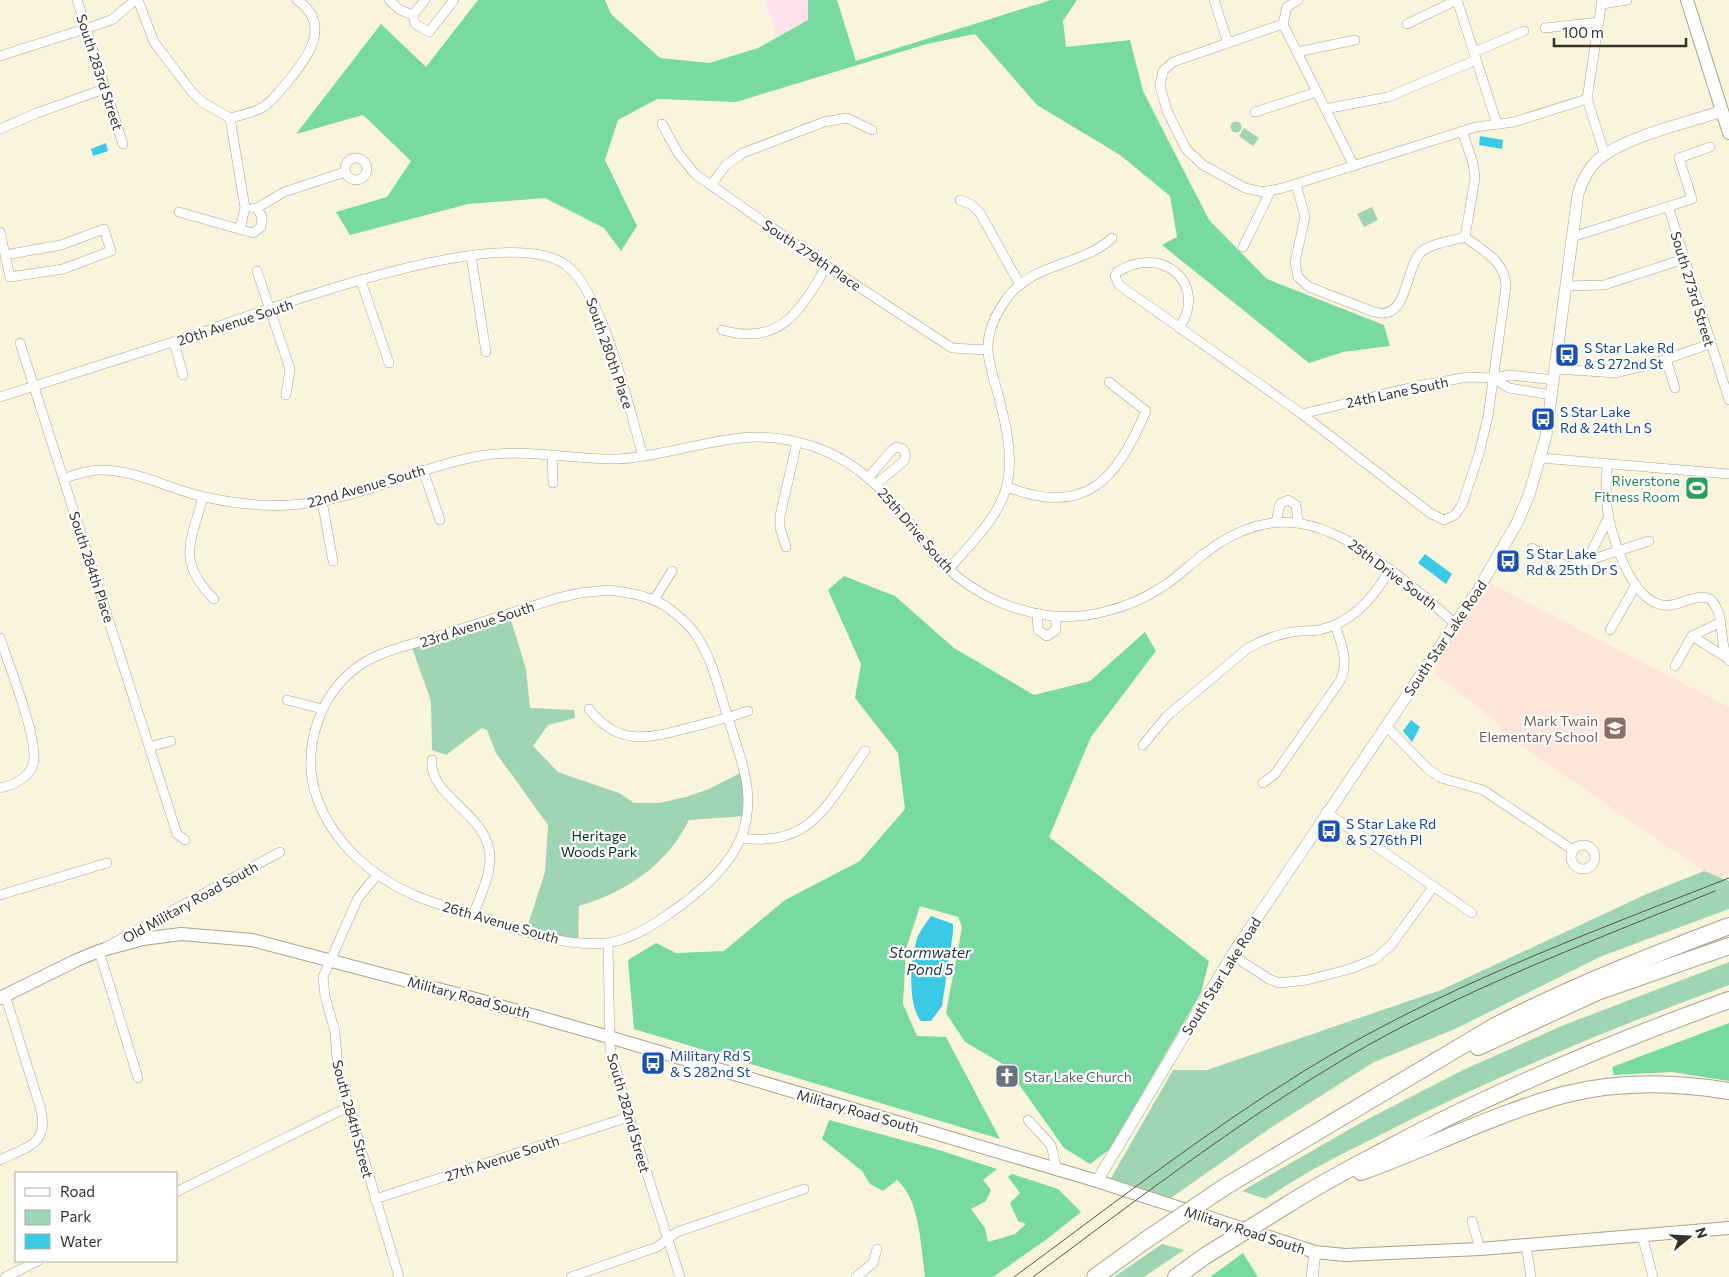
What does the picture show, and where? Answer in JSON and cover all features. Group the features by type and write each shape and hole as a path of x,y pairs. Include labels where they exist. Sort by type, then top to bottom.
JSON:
{"highway":[{"path":"1095,1277 1226,1186 1495,1026 1536,1005 1620,968 1729,926"},
{"path":"1398,1084 1597,992 1729,946"},
{"path":"1176,1277 1205,1256 1309,1191 1499,1092 1656,1026 1729,1000"},
{"path":"1309,1191 1417,1152 1517,1111 1564,1095 1596,1089 1648,1084 1729,1091"}],"main road":[{"path":"1687,0 1729,133"},
{"name":"Military Road South","path":"3,997 99,951 143,939 198,935 252,940 609,1037 1096,1181 1299,1249 1345,1255 1480,1249 1729,1228"}],"street":[{"name":"South 283rd Street","path":"77,0 123,144"},
{"path":"0,56 87,29 113,18 137,0 154,42 191,91 202,102 230,118 262,108 308,56 314,39 314,21 310,10 297,0"},
{"path":"389,0 400,10 413,15"},
{"path":"413,15 425,0"},
{"path":"413,15 415,24 429,32 454,0"},
{"path":"1214,0 1228,43"},
{"path":"1298,0 1287,7 1283,24 1354,166"},
{"path":"1407,24 1457,0 1497,124"},
{"path":"1605,155 1587,99 1602,2 1626,0"},
{"path":"1545,28 1599,22"},
{"path":"1283,24 1167,67 1161,78 1163,96 1175,131 1193,158 1245,188 1257,192 1270,192 1462,132 1514,122 1587,99"},
{"path":"1325,108 1388,97 1524,31"},
{"path":"1297,52 1354,40"},
{"path":"0,129 104,88"},
{"path":"1255,112 1317,92"},
{"name":"South Star Lake Road","path":"1096,1181 1232,955 1326,812 1455,624 1517,523 1541,458 1552,395 1572,237 1581,185 1598,160 1627,143 1722,111"},
{"path":"230,118 245,208 240,229"},
{"path":"711,185 726,166 743,153 824,122 847,118 872,130"},
{"name":"South 279th Place","path":"662,124 678,153 695,174 827,266 952,348 988,350"},
{"path":"1462,132 1473,163 1475,178 1465,237"},
{"path":"1572,237 1692,199 1679,158 1710,147"},
{"path":"245,208 257,208 284,192 345,172"},
{"path":"1296,184 1303,204 1305,221 1296,262 1298,277 1309,287 1374,312 1385,314 1397,307 1417,258 1425,249 1465,237"},
{"path":"1243,247 1270,192"},
{"path":"960,200 972,206 980,213 1020,285"},
{"name":"South 273rd Street","path":"1668,206 1729,400"},
{"path":"179,212 240,229 247,233 258,231 262,222 257,208"},
{"path":"0,232 5,255 10,277 63,269 111,251 104,230 61,245 5,255"},
{"path":"1179,328 1184,320 1187,304 1185,288 1176,272 1164,264 1149,261 1117,272 1116,281 1119,285 1179,328 1302,414 1430,513 1444,520 1452,518 1458,511 1469,489 1488,416 1506,278 1504,271 1494,260 1465,237"},
{"path":"948,569 988,523 1006,487 1009,460 1007,439 988,350 990,331 1006,299 1020,285 1053,266 1098,249 1112,238"},
{"name":"South 280th Place","path":"471,255 519,251 546,254 567,265 581,279 592,296 604,329 643,456"},
{"path":"471,255 486,352"},
{"name":"20th Avenue South","path":"0,397 361,281 433,260 471,255"},
{"path":"1566,286 1604,285 1684,259"},
{"path":"722,330 748,336 781,325 805,302 827,266"},
{"path":"257,270 290,368 286,395"},
{"path":"361,281 389,363"},
{"path":"174,342 183,375"},
{"name":"South 284th Place","path":"20,343 177,834 184,840"},
{"name":"24th Lane South","path":"1302,414 1417,386 1468,377 1493,378 1510,375 1616,373 1710,344"},
{"path":"1666,359 1675,388"},
{"name":"24th Lane South","path":"1493,378 1509,388 1552,395"},
{"path":"1006,487 1030,496 1046,499 1059,498 1090,489 1113,472 1131,445 1146,410 1109,382"},
{"name":"22nd Avenue South","path":"64,478 90,471 112,471 203,497 263,506 322,501 423,470 478,456 510,453 552,454 622,460 731,437 758,437 797,442"},
{"path":"786,547 780,528 780,516 797,442"},
{"name":"25th Drive South","path":"797,442 844,459 876,484 948,569 992,599 1020,610 1056,616 1093,614 1133,602 1160,589 1223,540 1244,531 1276,523 1298,522 1325,529 1354,543 1423,594 1455,624"},
{"path":"868,478 894,448 903,449 906,455 904,461 876,484"},
{"path":"552,454 553,483"},
{"path":"1541,458 1729,474"},
{"path":"1607,464 1609,516 1619,550 1636,586 1649,599 1663,606 1703,596 1710,598 1716,605 1721,622 1721,641 1728,659"},
{"path":"423,470 440,520"},
{"path":"203,497 190,543 189,559 200,584 214,599"},
{"path":"1276,523 1280,504 1288,500 1296,505 1298,522"},
{"path":"322,501 333,562"},
{"path":"1588,560 1609,516"},
{"path":"1532,548 1568,567 1650,541"},
{"path":"1144,745 1167,716 1248,648 1258,642 1284,634 1317,630 1335,625 1357,612 1380,586 1390,569"},
{"path":"672,571 654,600 670,608 695,633 714,669 744,772 746,816 741,838 761,841 777,839 793,834 808,826 826,805 865,751"},
{"path":"1610,630 1636,586"},
{"name":"23rd Avenue South","path":"322,709 340,684 364,663 411,645 580,592 609,590 634,593 654,600"},
{"path":"1037,614 1038,630 1047,636 1056,630 1056,616"},
{"path":"1675,666 1692,636 1721,622"},
{"path":"1263,783 1275,774 1340,681 1346,660 1335,625"},
{"path":"1692,636 1728,659"},
{"path":"0,638 32,741 34,760 30,770 19,781 0,788"},
{"path":"287,700 322,709 312,745 310,768 320,807 332,830 346,847 377,875 358,898 331,960"},
{"path":"589,709 608,728 640,738 728,718 748,711"},
{"path":"1386,726 1428,769 1440,778 1483,790 1574,850"},
{"path":"149,748 171,741"},
{"path":"432,760 433,771 441,786 480,826 488,844 488,870 473,915"},
{"path":"1326,812 1472,912"},
{"name":"26th Avenue South","path":"377,875 403,890 428,900 554,939 608,943 645,928 682,905 725,862 741,838"},
{"name":"Old Military Road South","path":"99,951 280,852"},
{"path":"0,895 107,863"},
{"path":"1232,955 1269,980 1279,983 1298,981 1350,969 1375,959 1391,945 1434,886"},
{"name":"South 282nd Street","path":"608,943 609,1037 615,1069 680,1277"},
{"path":"99,951 138,1078"},
{"name":"South 284th Street","path":"331,960 323,977 323,986 334,1023 338,1071 399,1277"},
{"path":"0,1160 30,1145 43,1133 41,1110 3,997"},
{"path":"178,1191 348,1107"},
{"name":"27th Avenue South","path":"375,1199 629,1117"},
{"path":"1028,1120 1051,1145 1057,1171"},
{"path":"571,1277 657,1247 677,1232 804,1189"},
{"path":"1472,1221 1480,1249"},
{"path":"1642,1235 1653,1277"},
{"path":"1526,1245 1531,1277"},
{"path":"856,1277 873,1262 877,1249"},
{"path":"1312,1277 1315,1252"},
{"path":"5,1277 36,1262"}],"shaded area":[{"path":"765,0 808,0 808,20 777,36"},
{"name":"Mark Twain Elementary School","path":"1484,580 1729,707 1729,873 1719,878 1704,871 1499,731 1502,726 1426,667"}],"green space":[{"path":"478,0 605,0 611,14 660,58 709,63 758,48 808,20 808,0 837,0 856,61 1051,0 1077,0 1063,21 1066,47 1130,40 1143,91 1209,220 1267,279 1384,325 1390,346 1343,352 1309,363 1162,245 1177,237 1170,196 1120,155 1037,105 975,34 927,44 736,102 657,99 618,120 605,160 637,226 621,251 604,228 545,198 468,204 350,235 336,212 387,197 411,161 363,115 296,134 381,24 426,67"},
{"path":"1236,121 1242,127 1236,133 1230,127"},
{"path":"1244,128 1259,138 1253,146 1239,136"},
{"path":"1372,207 1378,220 1364,227 1357,214"},
{"path":"844,576 895,596 954,648 1034,695 1090,681 1145,632 1156,651 1091,737 1049,837 1209,961 1201,993 1109,1150 1090,1164 1064,1148 1006,1066 965,1042 946,1013 962,927 958,917 920,906 906,949 903,1004 917,1036 946,1037 1000,1139 634,1029 628,960 656,943 676,953 724,951 785,900 860,861 905,809 898,753 855,698 861,664 828,590"},
{"name":"Heritage Woods Park","path":"509,614 526,669 530,708 574,710 575,718 548,725 533,746 558,772 619,793 634,803 659,803 686,797 709,789 744,771 746,816 689,820 669,850 643,875 613,893 579,906 578,943 526,931 545,872 548,825 496,753 487,730 482,728 446,755 432,750 431,701 411,645"},
{"path":"1704,871 1729,881 1729,909 1602,956 1455,1029 1374,1062 1269,1129 1171,1198 1111,1178 1173,1070 1207,1070 1441,990 1649,893"},
{"path":"1729,962 1729,985 1643,1017 1474,1089 1328,1162 1296,1179 1266,1199 1242,1191 1364,1121 1463,1070 1564,1025"},
{"path":"1729,1023 1729,1081 1672,1072 1614,1075 1612,1067"},
{"path":"829,1120 939,1150 997,1169 983,1180 991,1190 986,1201 971,1209 985,1228 988,1242 1015,1234 1026,1224 1018,1221 1010,1203 1020,1193 1008,1177 1012,1174 1058,1189 1081,1212 1047,1239 993,1277 925,1277 915,1211 905,1188 897,1180 883,1191 870,1184 862,1171 822,1139"},
{"path":"1162,1244 1184,1250 1144,1277 1114,1277"},
{"path":"1243,1253 1258,1277 1210,1277"}],"water":[{"path":"1480,136 1503,140 1502,149 1479,145"},
{"path":"106,143 108,151 93,156 91,149"},
{"path":"1425,554 1452,574 1446,584 1418,563"},
{"path":"1411,720 1420,727 1412,742 1403,731"},
{"name":"Stormwater Pond 5","path":"931,916 953,924 953,932 942,1006 931,1021 921,1021 914,1004 912,992 913,956 918,936"}],"tram line":[{"path":"1014,1277 1157,1171 1230,1120 1304,1071 1354,1042 1406,1014 1512,965 1729,878"},
{"path":"1033,1277 1147,1192 1264,1110 1344,1059 1388,1034 1526,968 1715,891"}],"place":[{"name":"S Star Lake Rd & S 272nd St","path":"1567,355"},
{"name":"S Star Lake Rd & 24th Ln S","path":"1543,419"},
{"name":"Riverstone Fitness Room","path":"1697,488"},
{"name":"S Star Lake Rd & 25th Dr S","path":"1508,561"},
{"name":"Mark Twain Elementary School","path":"1615,728"},
{"name":"S Star Lake Rd & S 276th Pl","path":"1329,831"},
{"name":"Military Rd S & S 282nd St","path":"653,1063"},
{"name":"Star Lake Church","path":"1007,1076"}]}
